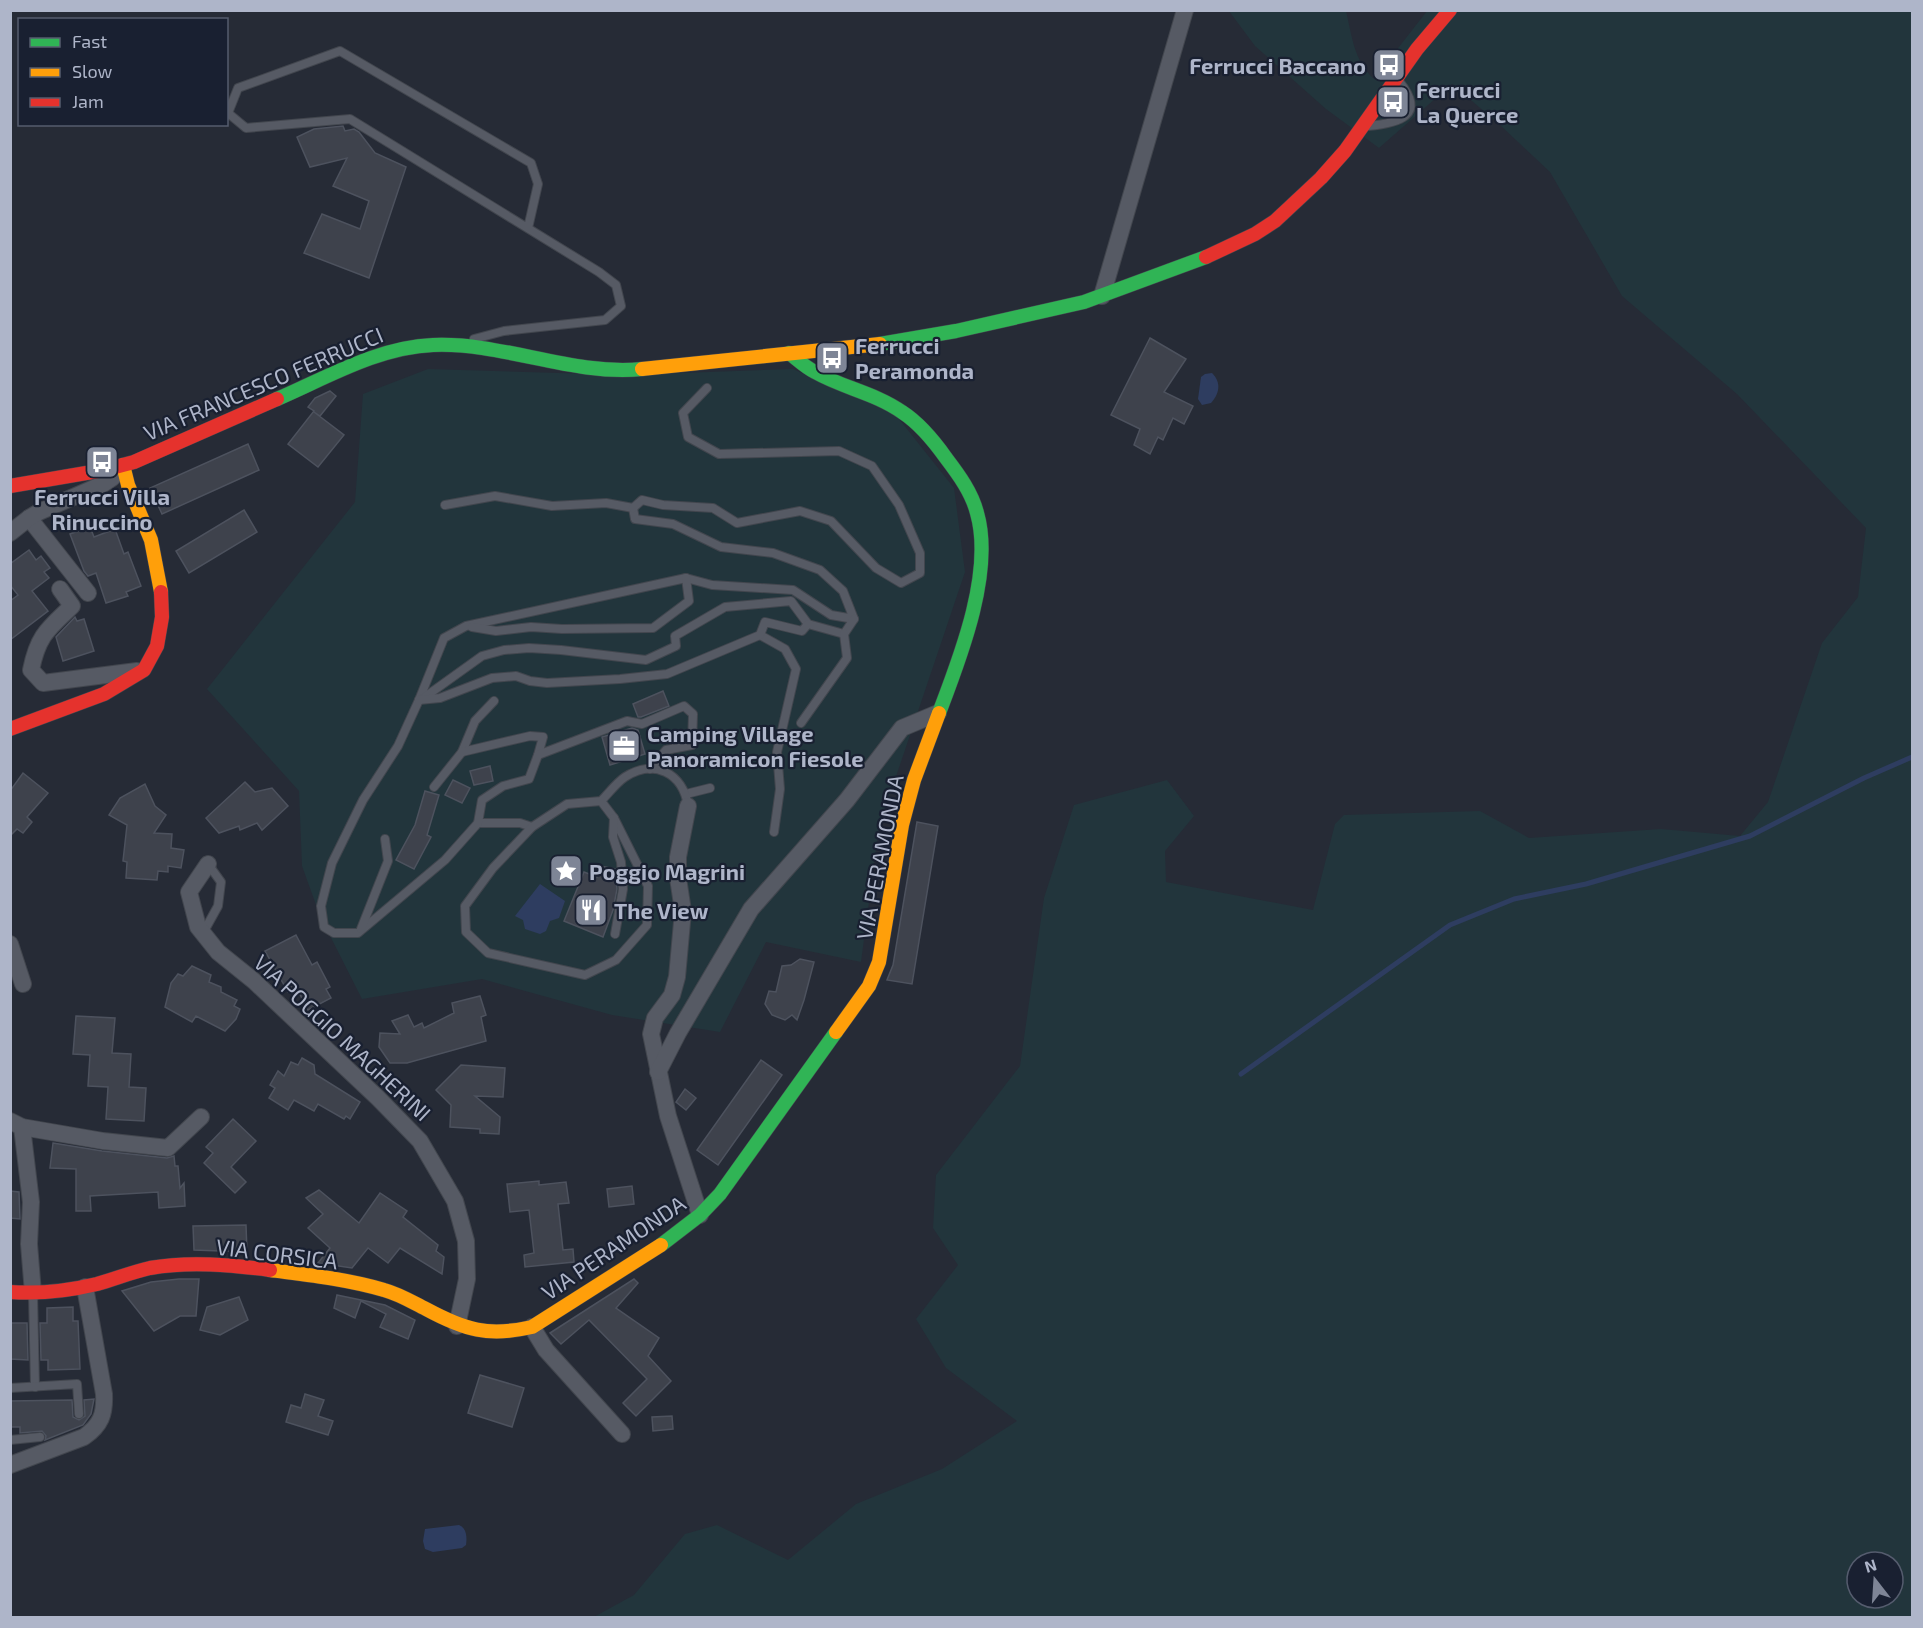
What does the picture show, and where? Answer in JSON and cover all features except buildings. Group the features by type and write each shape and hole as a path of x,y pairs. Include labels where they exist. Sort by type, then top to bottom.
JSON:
{"street":[{"path":"1102,296 1185,10"},
{"name":"VIA FRANCESCO FERRUCCI","path":"10,486 123,465 150,456 381,354 421,345 454,345 610,369 631,370 892,342 1021,316 1102,296 1206,257 1262,230 1275,221 1345,152 1417,49 1450,10"},
{"name":"VIA PERAMONDA","path":"532,1327 669,1240 700,1215 739,1169 869,986 876,974 879,962 908,799 962,653 978,592 981,564 981,533 978,514 971,495 933,442 915,422 896,407 814,372 789,353"},
{"path":"10,532 29,518 103,484 112,478 123,465"},
{"path":"10,729 104,694 144,670 157,646 162,617 160,583 151,540 128,485 123,465"},
{"path":"29,518 88,593"},
{"path":"60,589 72,606 43,634 34,654 31,670 43,683 144,670"},
{"path":"658,1072 751,909 847,800 902,728 938,713"},
{"path":"687,800 688,815 678,857 678,878 683,911 677,977 672,995 655,1018 652,1026 652,1046 678,1149 700,1215"},
{"name":"VIA POGGIO MAGHERINI","path":"208,864 189,892 198,927 203,934 218,952 254,981 378,1098 420,1141 455,1202 466,1241 467,1279 457,1326"},
{"path":"10,944 23,984"},
{"path":"33,1293 29,1244 32,1202 16,1124 103,1141 168,1148 201,1117"},
{"name":"VIA CORSICA","path":"10,1292 33,1293 86,1287 157,1267 216,1265 336,1280 393,1293 457,1326 486,1332 518,1332 532,1327"},
{"path":"10,1466 84,1437 94,1430 103,1416 104,1394 86,1287"},
{"path":"532,1327 546,1350 622,1434"}],"lane":[{"path":"454,345 504,331 605,320 621,306 616,285 599,272 350,119 246,128 228,112 238,88 340,51 531,163 538,184 528,228"},
{"path":"1363,127 1395,123 1408,113 1411,106 1410,97 1397,78"},
{"path":"633,508 642,500 713,508 737,523 800,511 831,521 876,568 901,583 920,573 920,553 899,505 872,466 839,451 719,454 688,437 683,413 707,388"},
{"path":"445,505 495,496 552,506 606,503 633,508"},
{"path":"633,508 635,519 674,524 721,547 773,553 820,570 843,591 854,619"},
{"path":"462,752 531,736 543,737 529,779 502,786 482,800 478,823 445,860 360,932 334,933 324,927 321,906 332,863 363,800 398,746 444,638 466,626 686,578 712,585 793,590 831,615 854,619"},
{"path":"466,626 496,631 531,627 653,628 689,601 686,578"},
{"path":"419,700 482,656 504,650 529,648 561,650 646,660 676,646 675,636 725,607 791,601 808,624 844,634"},
{"path":"801,723 847,658 844,634 854,619"},
{"path":"419,700 440,698 492,678 516,676 547,683 667,674 760,635 765,622 802,631 808,624"},
{"path":"760,635 785,649 796,669 777,752 780,789 774,832"},
{"path":"434,787 462,752 475,721 494,701"},
{"path":"538,755 627,721 642,724 684,706 693,714 692,745 666,750 650,768"},
{"path":"601,801 614,818 648,886 647,925 616,960 585,975 488,953 466,932 465,906 493,868 532,827 567,804 601,801 625,777 650,768 668,771 682,786 687,800 710,788"},
{"path":"614,818 613,837 621,862 623,889 615,934"},
{"path":"478,823 520,823 532,827"},
{"path":"360,932 388,861 384,839"},
{"path":"203,934 218,906 221,882 208,864"},
{"path":"33,1293 35,1386"},
{"path":"10,1388 77,1384 79,1414"},
{"path":"10,1440 40,1437"}],"shaded area":[{"path":"1229,11 1346,11 1358,56 1374,79 1427,11 1912,11 1912,1617 592,1618 634,1595 685,1534 717,1525 788,1560 856,1504 942,1469 1017,1421 946,1368 916,1319 958,1265 933,1228 936,1175 1020,1066 1044,898 1074,805 1167,780 1194,816 1165,851 1166,882 1313,910 1335,824 1344,815 1480,811 1529,838 1661,829 1740,836 1768,802 1822,643 1858,597 1866,528 1737,394 1622,296 1550,172 1452,84 1379,148 1326,109 1255,46"},
{"path":"428,369 627,375 793,369 895,414 954,488 965,572 879,827 861,962 766,942 720,1032 612,1015 482,979 362,999 320,916 302,866 299,791 207,689 355,502 363,394"}],"water":[{"path":"1212,373 1218,385 1216,396 1211,403 1202,405 1198,399 1201,377"},
{"path":"540,884 565,901 559,918 550,921 546,931 540,934 525,929 523,920 515,916"},
{"path":"459,1525 464,1528 466,1536 466,1545 462,1548 433,1552 425,1549 423,1541 425,1529"}],"waterway":[{"path":"1241,1074 1450,925 1514,899 1586,884 1750,836 1864,778 1912,757"}],"traffic: fast":[{"path":"880,344 956,331 1084,302 1206,257"},
{"path":"277,399 372,357 392,351 433,345 485,348 590,368 642,369"},
{"path":"789,353 815,372 892,405 908,416 936,445 972,498 981,536 978,588 965,641 939,713"},
{"path":"661,1245 700,1215 720,1194 836,1032"}],"traffic: slow":[{"path":"642,369 880,344"},
{"path":"123,465 128,485 151,540 161,592"},
{"path":"836,1032 869,986 879,962 902,825 914,780 939,713"},
{"path":"270,1270 370,1286 405,1298 465,1327 502,1331 532,1327 661,1245"}],"traffic: jam":[{"path":"1206,257 1255,234 1275,221 1321,178 1345,151 1417,49 1450,10"},
{"path":"10,486 104,470 134,462 277,399"},
{"path":"10,729 104,694 144,670 157,646 162,617 161,592"},
{"path":"10,1292 43,1292 75,1288 165,1266 210,1265 270,1270"}],"place":[{"name":"Ferrucci Baccano","path":"1389,65"},
{"name":"Ferrucci La Querce","path":"1393,102"},
{"name":"Ferrucci Peramonda","path":"832,358"},
{"name":"Ferrucci Villa Rinuccino","path":"102,462"},
{"name":"Camping Village Panoramicon Fiesole","path":"624,746"},
{"name":"Poggio Magrini","path":"566,871"},
{"name":"The View","path":"591,910"}]}
